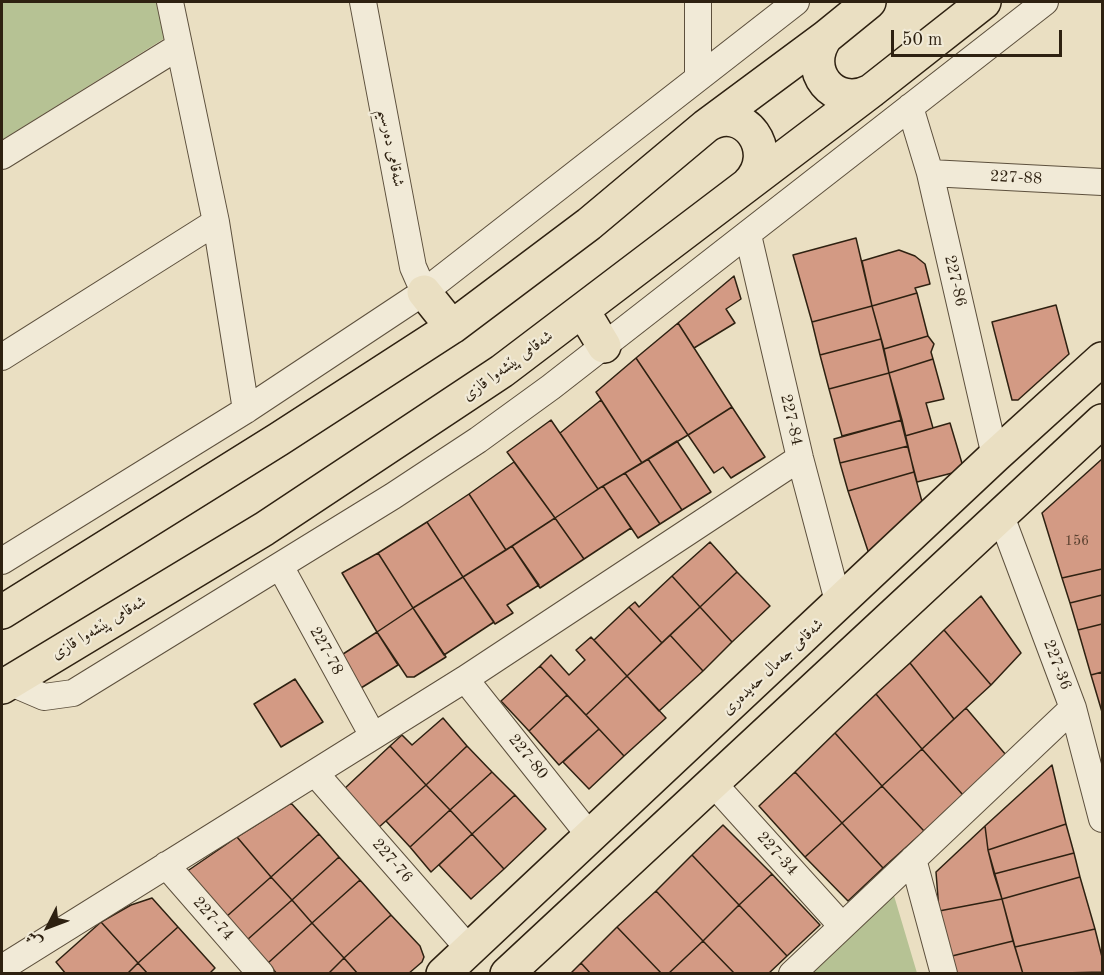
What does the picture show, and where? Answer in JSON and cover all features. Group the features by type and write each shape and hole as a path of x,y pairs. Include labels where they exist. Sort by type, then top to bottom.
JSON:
{"main road":[{"path":"2,612 279,440 452,327 589,224 706,126 826,37 869,2"},
{"name":"شەقامی پێشەوا قازی","path":"5,684 264,529 415,431 583,311 984,2"},
{"path":"826,37 817,58 818,70 824,82 845,96 858,96 871,91"},
{"path":"706,126 716,121 728,120 745,126 754,134 761,157 756,174 748,184"},
{"path":"424,292 452,327"},
{"path":"583,311 604,346"},
{"name":"شەقامی جەمال حەیدەری","path":"443,974 839,605 995,456 1102,359"},
{"path":"507,974 1102,421"}],"street":[{"path":"170,2 216,222 246,410"},
{"name":"شەقامی دەرسیم","path":"363,2 413,267 424,292"},
{"path":"698,2 698,76"},
{"path":"2,561 246,410 424,292 698,76 796,2"},
{"path":"5,684 44,697 73,693 280,566 478,440 748,235 1045,2"},
{"path":"2,156 178,47"},
{"name":"227-86","path":"910,107 930,173 995,456"},
{"name":"227-88","path":"930,173 1102,182"},
{"path":"2,357 216,222"},
{"name":"227-84","path":"748,235 800,458 839,605"},
{"path":"18,966 166,865 465,679 800,458"},
{"name":"227-36","path":"1001,516 1073,708 1102,819"},
{"name":"227-78","path":"280,566 373,736"},
{"name":"227-80","path":"465,679 590,836"},
{"path":"792,974 1073,708"},
{"name":"227-76","path":"315,772 469,949"},
{"name":"227-34","path":"712,782 842,926"},
{"path":"913,859 944,974"},
{"name":"227-74","path":"166,865 261,974"}],"green space":[{"path":"2,2 158,2 165,38 2,140"},
{"path":"892,889 917,973 800,973"}],"building":[{"path":"856,238 872,306 812,322 793,255"},
{"path":"899,250 915,256 925,264 930,284 915,288 917,293 872,306 862,261"},
{"path":"734,276 741,299 726,309 735,323 694,348 678,323"},
{"path":"917,293 928,336 884,349 872,306"},
{"path":"1056,305 1069,354 1018,400 1012,400 992,322"},
{"path":"872,306 881,339 820,355 812,322"},
{"path":"678,323 732,407 688,435 636,358"},
{"path":"928,336 934,344 931,352 933,359 889,373 884,349"},
{"path":"881,339 889,373 829,389 820,355"},
{"path":"636,358 688,435 642,463 596,392"},
{"path":"933,359 944,399 926,403 933,428 905,436 889,373"},
{"path":"889,373 902,420 842,436 829,389"},
{"path":"601,400 642,463 598,489 560,433"},
{"path":"732,407 765,457 731,478 723,467 714,473 688,435"},
{"path":"551,420 598,489 555,518 507,452"},
{"path":"902,420 908,446 840,463 834,439"},
{"path":"950,423 964,470 917,482 905,436"},
{"path":"677,441 711,492 682,510 648,459"},
{"path":"908,446 914,472 848,491 840,463"},
{"path":"648,459 682,510 660,524 625,473"},
{"path":"1102,459 1102,569 1062,578 1042,513"},
{"path":"514,462 555,518 506,550 469,494"},
{"path":"914,472 924,509 870,557 848,491"},
{"path":"625,473 660,524 638,538 603,486"},
{"path":"603,486 631,528 584,559 555,518"},
{"path":"469,494 506,550 463,577 427,522"},
{"path":"555,518 584,559 540,588 512,546"},
{"path":"427,522 463,577 413,608 378,553"},
{"path":"710,542 737,572 700,607 672,576"},
{"path":"512,546 539,585 507,605 513,613 495,624 463,577"},
{"path":"378,553 413,608 377,632 342,573"},
{"path":"1102,569 1102,595 1070,603 1062,578"},
{"path":"737,572 770,606 732,642 700,607"},
{"path":"672,576 700,607 662,643 629,607 635,602 639,607"},
{"path":"463,577 494,622 444,655 413,608"},
{"path":"1102,595 1102,624 1078,630 1070,603"},
{"path":"981,596 1021,653 991,685 944,630"},
{"path":"629,607 662,643 627,676 594,640"},
{"path":"700,607 732,642 703,671 670,635"},
{"path":"413,608 446,657 414,677 407,677 377,632"},
{"path":"1102,624 1102,672 1091,675 1078,630"},
{"path":"944,630 991,685 954,719 910,663"},
{"path":"377,632 398,665 361,688 340,656"},
{"path":"670,635 703,671 659,711 627,676"},
{"path":"591,637 627,676 586,715 540,666 551,655 569,675 585,660 576,650"},
{"path":"910,663 954,719 922,749 876,694"},
{"path":"540,666 567,695 529,731 501,701"},
{"path":"1102,672 1102,712 1091,675"},
{"path":"627,676 666,718 624,756 586,715"},
{"path":"295,679 323,722 281,747 254,704"},
{"path":"876,694 922,749 882,786 835,733"},
{"path":"567,695 599,729 559,765 529,731"},
{"path":"966,708 1006,755 963,795 922,749"},
{"path":"443,718 467,746 426,785 390,746 402,735 412,745"},
{"path":"599,729 624,756 589,789 563,762"},
{"path":"835,733 882,786 842,823 795,772"},
{"path":"390,746 426,785 378,828 343,790"},
{"path":"467,746 492,772 450,810 426,785"},
{"path":"922,749 963,795 924,831 882,786"},
{"path":"1052,765 1066,824 988,850 985,826"},
{"path":"492,772 515,795 472,834 450,810"},
{"path":"795,772 842,823 805,857 759,806"},
{"path":"426,785 450,810 410,847 386,821"},
{"path":"882,786 924,831 883,868 842,823"},
{"path":"515,795 546,829 504,869 472,834"},
{"path":"291,803 319,834 271,877 237,837"},
{"path":"450,810 472,834 431,872 410,847"},
{"path":"842,823 883,868 848,901 805,857"},
{"path":"1066,824 1074,853 994,874 988,850"},
{"path":"723,825 772,874 739,905 692,855"},
{"path":"985,826 988,850 1002,899 939,911 936,872"},
{"path":"319,834 339,857 292,900 271,877"},
{"path":"472,834 504,869 471,899 439,865"},
{"path":"237,837 271,877 226,917 186,872"},
{"path":"1074,853 1080,877 1002,899 994,874"},
{"path":"692,855 739,905 703,941 656,891"},
{"path":"339,857 360,880 312,923 292,900"},
{"path":"772,874 820,925 787,956 739,905"},
{"path":"271,877 292,900 247,940 226,917"},
{"path":"1080,877 1095,929 1015,947 1002,899"},
{"path":"360,880 391,915 344,958 312,923"},
{"path":"656,891 703,941 668,974 662,974 617,927"},
{"path":"152,898 178,927 138,963 101,922 131,905"},
{"path":"1002,899 1013,941 952,956 939,911"},
{"path":"292,900 312,923 268,963 247,940"},
{"path":"739,905 787,956 768,974 735,974 703,941"},
{"path":"391,915 420,946 424,957 422,962 408,974 358,974 344,958"},
{"path":"101,922 138,963 127,974 66,974 56,962"},
{"path":"312,923 344,958 328,974 277,974 268,963"},
{"path":"178,927 215,968 209,974 148,974 138,963"},
{"path":"617,927 662,974 591,974 581,963"},
{"path":"1095,929 1102,957 1102,972 1023,974 1015,947"},
{"path":"703,941 735,974 668,974"},
{"path":"1013,941 1023,974 957,974 952,956"},
{"path":"344,958 358,974 328,974"},
{"path":"138,963 148,974 127,974"},
{"path":"581,963 591,974 570,974"}]}
